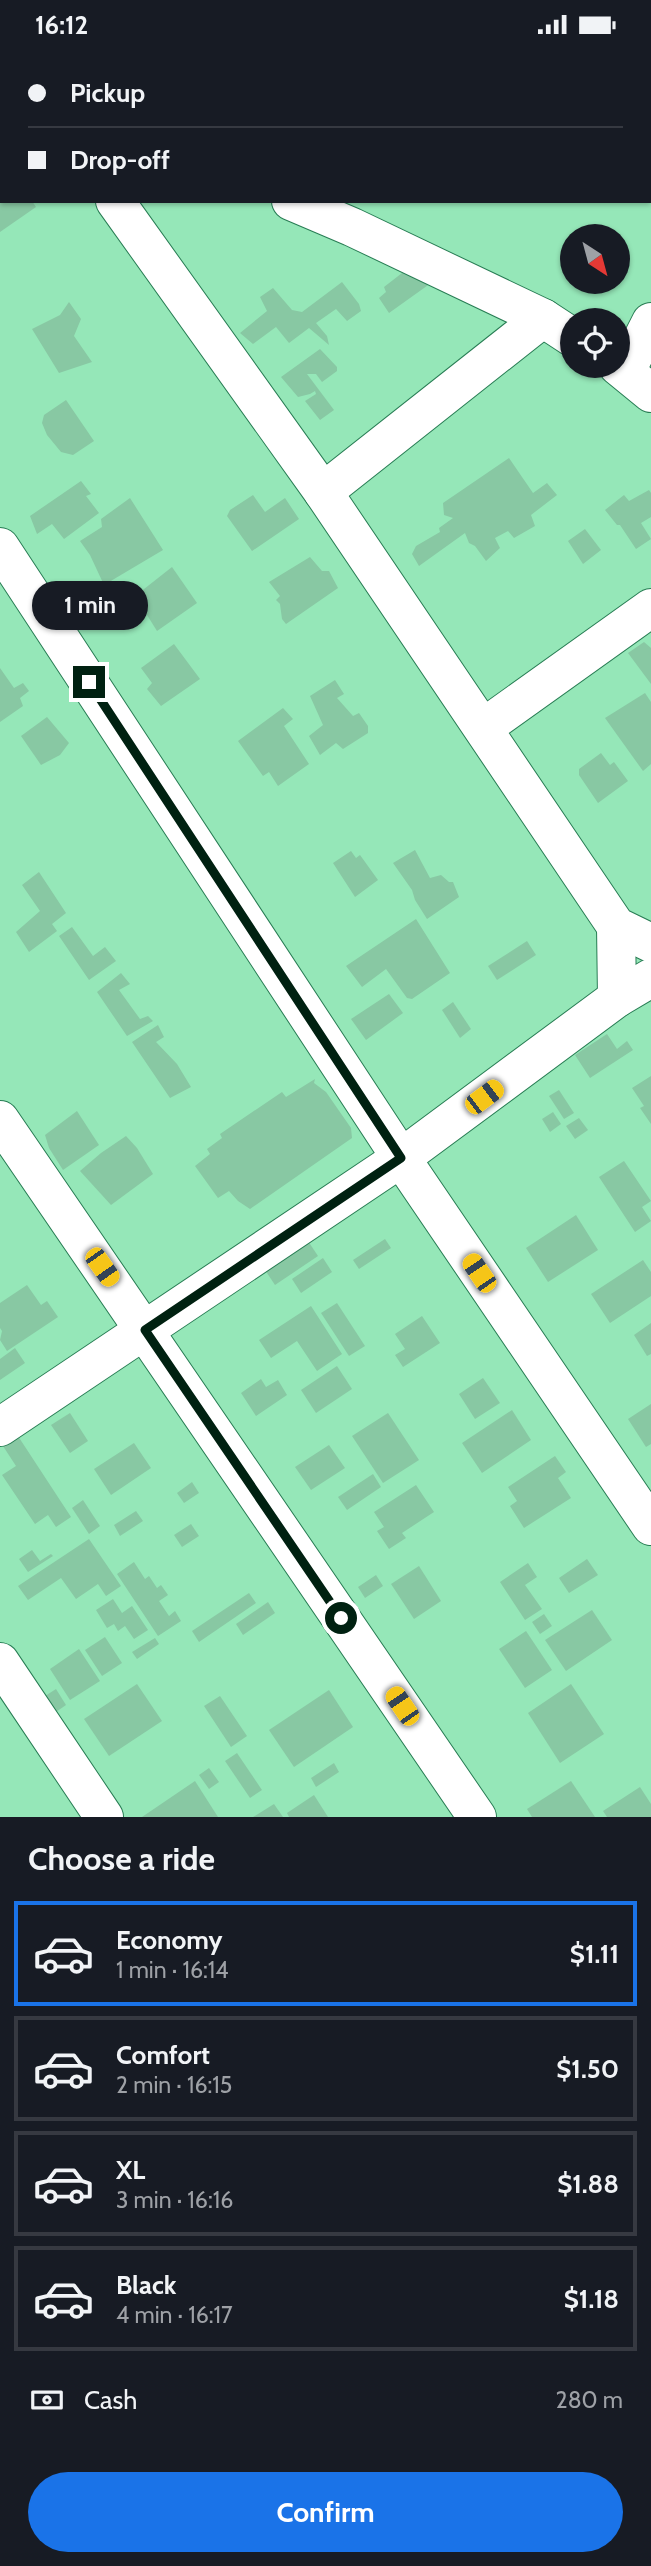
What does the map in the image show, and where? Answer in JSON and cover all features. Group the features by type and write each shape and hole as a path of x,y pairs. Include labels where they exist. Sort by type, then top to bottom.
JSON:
{"street":[{"path":"116,203 323,492 616,926 651,943"},
{"path":"296,203 352,227 558,327 323,492"},
{"path":"631,377 651,322"},
{"path":"0,547 401,1158 651,1526"},
{"path":"483,728 651,608"},
{"path":"616,926 617,998"},
{"path":"0,1427 401,1158 617,998 651,978"},
{"path":"0,1120 477,1817"},
{"path":"0,1662 104,1817"}],"building":[{"path":"0,203 33,203 36,207 0,232"},
{"path":"415,263 431,283 389,313 379,298 386,292 384,287"},
{"path":"342,282 359,304 361,311 347,321 336,309 316,323 327,336 329,345 309,328 289,343 276,327 253,344 240,333 267,311 260,297 273,288 292,310 302,312"},
{"path":"69,302 81,319 74,336 92,362 59,373 32,329 60,315"},
{"path":"320,349 337,367 337,371 322,382 316,374 307,374 334,410 320,420 305,401 316,394 315,391 298,397 281,377"},
{"path":"66,400 94,441 73,455 61,452 47,435 42,423 44,415"},
{"path":"509,458 533,493 547,483 557,495 531,515 535,526 514,538 508,531 495,538 500,548 486,561 475,546 469,543 465,533 419,566 412,554 416,546 440,532 439,528 453,518 444,515 443,503"},
{"path":"81,481 91,494 86,496 99,513 64,539 52,524 37,534 30,516"},
{"path":"649,490 651,517 641,523 651,539 636,549 620,525 617,525 605,510 624,495 629,501"},
{"path":"253,495 265,512 285,498 299,519 252,551 227,516 230,510"},
{"path":"130,498 163,550 104,585 80,541 102,527 101,519"},
{"path":"585,529 601,550 583,564 568,541"},
{"path":"310,557 322,571 329,571 338,588 286,624 282,619 280,604 276,600 280,596 269,582"},
{"path":"172,567 197,603 157,631 147,615 139,593"},
{"path":"644,642 651,648 651,684 628,653"},
{"path":"174,644 200,679 161,706 147,689 152,683 141,668"},
{"path":"0,668 14,688 23,683 29,691 20,698 23,706 0,722"},
{"path":"335,680 344,694 337,698 353,716 359,713 368,726 368,733 343,749 336,743 320,755 309,736 323,725 310,696"},
{"path":"645,693 651,702 651,764 643,771 605,718"},
{"path":"283,708 293,719 284,726 309,764 278,786 269,772 263,776 238,741"},
{"path":"47,717 69,743 60,755 41,765 21,736"},
{"path":"601,753 610,765 614,762 628,781 598,803 579,775 579,769"},
{"path":"415,850 430,878 441,875 453,882 459,897 427,919 412,890 393,863"},
{"path":"351,851 356,858 360,855 378,880 355,897 333,863"},
{"path":"39,872 66,913 52,924 57,931 29,952 16,932 40,911 22,885"},
{"path":"416,919 450,973 412,999 407,998 386,969 362,987 346,966"},
{"path":"72,927 93,956 105,947 116,961 89,980 59,936"},
{"path":"527,941 536,955 497,980 488,966"},
{"path":"121,973 130,984 119,990 140,1019 148,1016 153,1021 127,1036 97,992"},
{"path":"389,994 403,1013 366,1040 351,1019"},
{"path":"453,1002 471,1029 460,1038 442,1010"},
{"path":"158,1025 164,1037 156,1042 177,1064 191,1087 170,1098 132,1042"},
{"path":"607,1034 617,1049 627,1041 633,1050 590,1078 575,1055"},
{"path":"651,1076 651,1124 640,1108 644,1106 632,1088"},
{"path":"315,1079 314,1083 326,1092 351,1128 352,1138 250,1209 229,1191 218,1198 195,1166 210,1154 207,1149 222,1138 220,1134 282,1092 286,1097"},
{"path":"559,1090 574,1113 564,1119 549,1096"},
{"path":"77,1111 99,1145 63,1170 49,1148 45,1135"},
{"path":"553,1112 561,1124 550,1132 542,1119"},
{"path":"579,1118 588,1130 575,1139 566,1126"},
{"path":"126,1136 153,1174 111,1205 80,1171"},
{"path":"624,1161 651,1201 642,1207 651,1221 635,1232 599,1177"},
{"path":"576,1215 598,1250 548,1282 526,1248"},
{"path":"302,1232 318,1256 275,1285 259,1261"},
{"path":"385,1239 391,1248 359,1269 353,1260"},
{"path":"323,1258 332,1272 301,1293 292,1279"},
{"path":"643,1260 651,1272 651,1296 610,1323 591,1294"},
{"path":"27,1285 41,1305 47,1301 58,1317 7,1351 0,1340 0,1303"},
{"path":"337,1303 365,1346 349,1356 321,1313"},
{"path":"311,1306 342,1354 317,1371 297,1341 271,1358 259,1340"},
{"path":"422,1316 440,1343 403,1367 395,1355 405,1349 395,1334"},
{"path":"651,1323 651,1354 647,1356 634,1335"},
{"path":"15,1348 25,1363 0,1380 0,1359"},
{"path":"337,1366 352,1389 316,1413 301,1390"},
{"path":"483,1378 500,1403 475,1419 459,1394"},
{"path":"261,1379 266,1387 278,1380 287,1395 256,1416 241,1393"},
{"path":"651,1404 651,1444 646,1447 628,1419"},
{"path":"512,1410 531,1440 482,1473 462,1443"},
{"path":"70,1413 88,1441 70,1453 51,1425"},
{"path":"388,1413 419,1460 383,1483 352,1436"},
{"path":"16,1433 71,1517 56,1527 48,1515 35,1524 2,1475 16,1466 1,1443"},
{"path":"134,1443 151,1468 111,1495 94,1469"},
{"path":"329,1445 345,1468 311,1490 295,1467"},
{"path":"555,1456 566,1472 558,1478 571,1498 524,1528 510,1506 517,1501 508,1487"},
{"path":"373,1474 381,1487 347,1510 338,1497"},
{"path":"192,1482 199,1493 184,1503 177,1493"},
{"path":"416,1485 434,1512 402,1533 406,1538 389,1549 377,1531 384,1527 374,1512"},
{"path":"83,1500 100,1526 89,1534 72,1508"},
{"path":"136,1511 143,1521 120,1536 114,1525"},
{"path":"191,1524 199,1536 182,1547 174,1535"},
{"path":"89,1539 121,1586 106,1596 98,1584 76,1599 61,1578 28,1600 18,1586"},
{"path":"32,1550 40,1561 51,1554 53,1556 28,1572 19,1559"},
{"path":"587,1559 598,1575 569,1593 559,1578"},
{"path":"134,1562 145,1579 149,1576 157,1588 161,1585 168,1595 159,1601 169,1616 175,1611 181,1621 158,1636 117,1574"},
{"path":"528,1563 537,1577 525,1585 542,1609 525,1620 500,1582"},
{"path":"419,1566 441,1601 414,1619 391,1584"},
{"path":"376,1575 383,1586 365,1598 358,1587"},
{"path":"249,1593 256,1603 199,1642 192,1631"},
{"path":"113,1599 122,1613 132,1606 148,1630 134,1639 125,1626 118,1631 114,1624 107,1628 96,1610"},
{"path":"268,1602 275,1613 243,1635 236,1624"},
{"path":"592,1610 612,1640 566,1671 545,1640"},
{"path":"544,1614 552,1626 540,1634 532,1622"},
{"path":"526,1631 552,1670 525,1688 499,1649"},
{"path":"105,1637 122,1663 102,1676 85,1650"},
{"path":"155,1638 159,1644 137,1659 132,1652"},
{"path":"79,1649 100,1681 70,1700 50,1669"},
{"path":"137,1684 162,1721 109,1756 84,1719"},
{"path":"571,1684 604,1734 560,1763 528,1713"},
{"path":"56,1689 66,1705 53,1714 42,1698"},
{"path":"329,1690 353,1727 294,1767 269,1730"},
{"path":"220,1696 247,1736 231,1747 204,1706"},
{"path":"237,1753 262,1790 250,1798 225,1761"},
{"path":"334,1763 339,1772 316,1787 311,1778"},
{"path":"209,1768 219,1782 209,1789 199,1775"},
{"path":"195,1781 218,1817 142,1817"},
{"path":"571,1781 595,1817 532,1817 527,1809"},
{"path":"640,1787 651,1804 651,1817 607,1817 603,1811"},
{"path":"314,1795 328,1817 289,1817 287,1813"},
{"path":"274,1804 283,1817 253,1817"}],"route":[{"path":"89,682 401,1158 145,1330 341,1618"}]}
